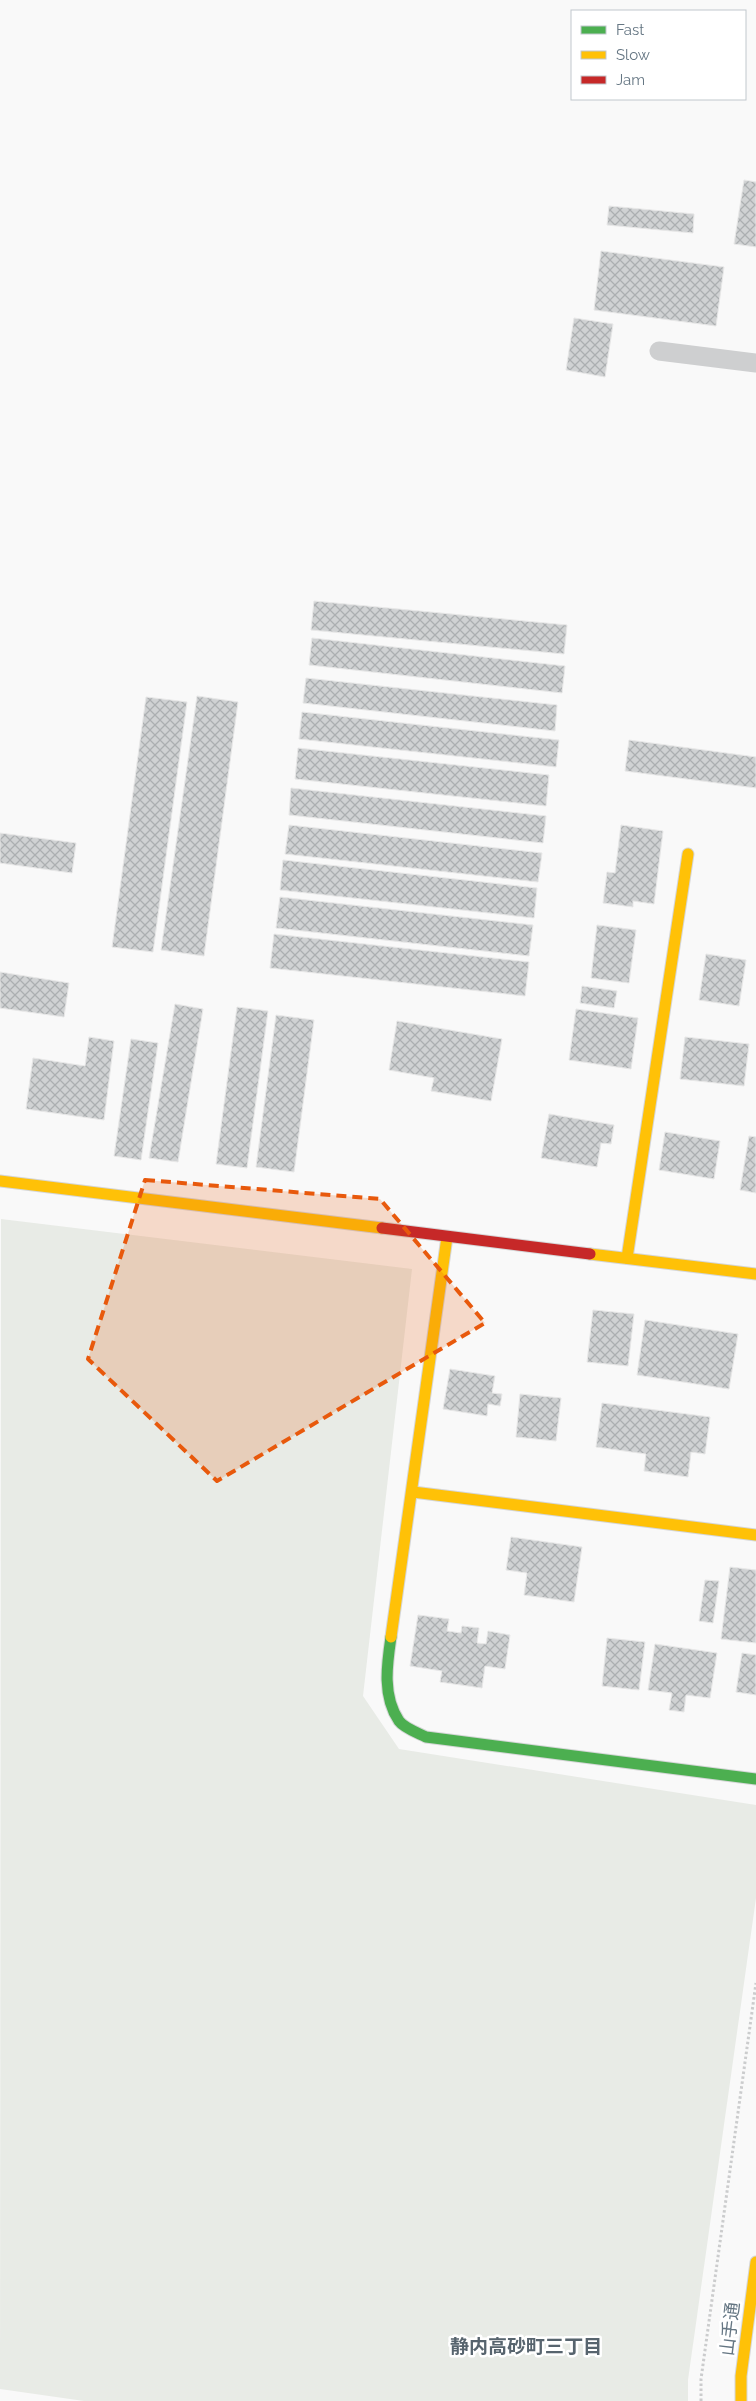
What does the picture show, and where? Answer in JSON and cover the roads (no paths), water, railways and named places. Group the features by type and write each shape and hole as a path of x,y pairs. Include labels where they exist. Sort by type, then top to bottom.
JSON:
{"street":[{"path":"627,1258 688,854"},
{"path":"0,1181 756,1274"},
{"path":"447,1236 413,1492 387,1667 389,1697 400,1722 426,1737 756,1779"},
{"path":"413,1492 756,1535"},
{"name":"山手通","path":"741,2401 741,2376 756,2262"}],"lane":[{"path":"658,351 756,363"}],"district":[{"name":"静内高砂町三丁目","path":"526,2346"}]}
